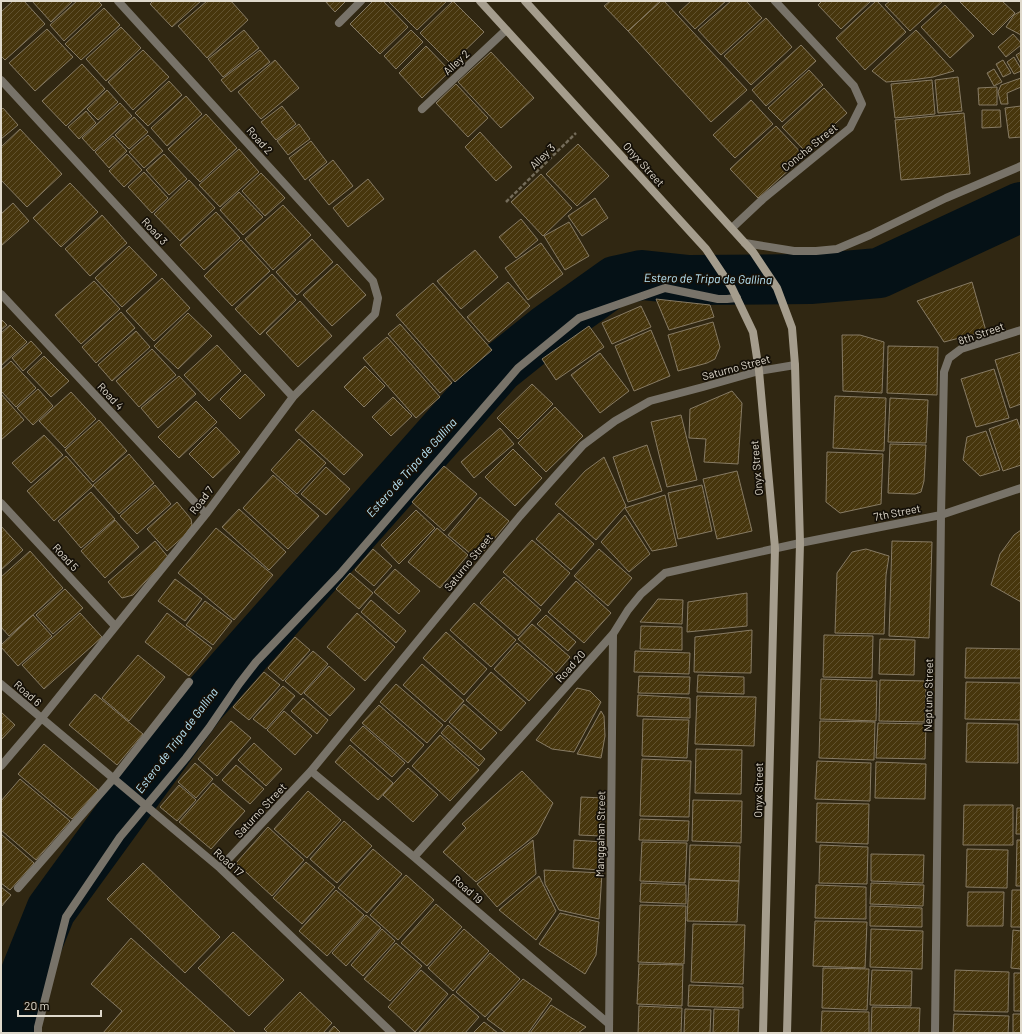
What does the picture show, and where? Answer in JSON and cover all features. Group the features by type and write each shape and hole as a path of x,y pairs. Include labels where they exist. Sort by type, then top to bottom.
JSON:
{"main road":[{"name":"Onyx Street","path":"480,1 706,249 732,288 753,332 759,371 774,548 763,1033"},
{"name":"Onyx Street","path":"525,1 753,252 777,288 792,328 795,365 800,543 787,1033"}],"street":[{"name":"Road 2","path":"118,1 374,280 378,298"},
{"path":"339,23 361,1"},
{"name":"Concha Street","path":"732,228 763,199 850,128 862,104 854,86 775,1"},
{"name":"Alley 2","path":"422,109 506,30"},
{"name":"Road 3","path":"1,80 293,397"},
{"path":"745,243 794,251 837,249 870,235 946,198 1021,166"},
{"path":"38,1033 38,1027 66,918 143,804 186,758 256,662 340,574 518,368 580,318 665,288 718,299 737,298"},
{"name":"Road 4","path":"1,294 206,514"},
{"name":"Road 7","path":"1,766 41,719 206,514 293,397 375,314 378,298"},
{"name":"8th Street","path":"949,358 961,349 1021,330"},
{"name":"Neptuno Street","path":"935,1033 941,515 944,372 949,358"},
{"name":"Saturno Street","path":"220,868 311,771 520,516 583,445 615,421 650,401 759,371 795,365"},
{"name":"7th Street","path":"774,548 941,515 1021,488"},
{"name":"Road 5","path":"1,504 115,626"},
{"name":"Road 20","path":"414,857 613,634 628,610 642,594 665,573 774,548"},
{"name":"Manggahan Street","path":"609,1033 613,634"},
{"path":"18,888 113,779 189,682"},
{"name":"Road 6","path":"1,684 41,719"},
{"name":"Road 17","path":"41,719 220,868 392,1033"},
{"name":"Road 19","path":"311,771 609,1024"}],"path":[{"name":"Alley 3","path":"506,202 589,120"}],"building":[{"path":"13,1 24,1 45,24 5,60 1,56 1,12"},
{"path":"32,1 73,1 51,22"},
{"path":"77,1 98,1 102,5 64,41 50,25"},
{"path":"153,1 201,1 172,27 150,4"},
{"path":"207,1 231,1 248,20 207,58 178,26"},
{"path":"325,1 346,1 335,12"},
{"path":"373,1 383,1 408,27 380,54 350,24"},
{"path":"388,1 447,1 417,30"},
{"path":"453,1 484,32 451,64 420,33"},
{"path":"610,1 661,1 628,31 604,6"},
{"path":"661,1 664,1 747,90 711,122 628,31"},
{"path":"691,1 726,1 695,29 679,12"},
{"path":"731,1 746,1 762,18 721,55 698,30"},
{"path":"822,1 871,1 841,29 818,5"},
{"path":"876,1 906,32 865,70 836,38"},
{"path":"890,1 943,1 910,31 885,5"},
{"path":"1002,1 1015,13 993,35 960,2"},
{"path":"945,5 974,36 950,58 921,27"},
{"path":"104,8 120,25 81,60 65,44"},
{"path":"1021,11 1021,35 1006,27 1014,15"},
{"path":"766,18 792,47 751,85 724,56"},
{"path":"121,27 141,48 106,81 86,59"},
{"path":"47,29 73,57 35,91 9,63"},
{"path":"244,30 259,48 223,77 208,59"},
{"path":"411,30 423,42 396,69 384,56"},
{"path":"916,30 954,71 933,77 886,82 872,71"},
{"path":"1013,34 1021,45 1006,57 998,47"},
{"path":"801,45 816,61 766,106 752,90"},
{"path":"426,46 450,71 422,98 399,73"},
{"path":"143,50 169,77 133,110 108,82"},
{"path":"260,50 270,62 231,92 221,80"},
{"path":"491,52 534,98 501,128 458,82"},
{"path":"1021,52 1021,64 1016,55"},
{"path":"1014,57 1021,71 1014,74 1007,62"},
{"path":"275,60 299,88 261,119 238,92"},
{"path":"1003,60 1011,73 1003,77 996,64"},
{"path":"82,64 105,89 66,126 42,101"},
{"path":"994,69 1002,82 994,86 987,73"},
{"path":"809,70 823,85 782,122 768,108"},
{"path":"958,77 962,111 938,113 935,80"},
{"path":"1021,78 1021,87 1007,93 1008,104 1001,104 998,92 1001,85"},
{"path":"932,80 935,114 895,118 891,84"},
{"path":"169,81 182,95 148,126 135,113"},
{"path":"456,84 488,118 468,137 436,103"},
{"path":"997,87 997,105 979,105 978,88"},
{"path":"824,88 847,113 805,151 782,127"},
{"path":"107,90 118,102 98,120 87,109"},
{"path":"186,96 202,114 167,146 151,128"},
{"path":"751,100 773,124 735,158 713,135"},
{"path":"120,103 132,116 94,151 82,138"},
{"path":"282,106 296,124 276,140 261,122"},
{"path":"1021,106 1021,137 1009,138 1005,108"},
{"path":"3,108 18,125 1,139 1,110"},
{"path":"982,110 1000,110 1001,127 982,128"},
{"path":"86,111 96,123 79,139 68,127"},
{"path":"964,113 970,174 901,180 895,120"},
{"path":"206,114 237,148 200,182 168,149"},
{"path":"134,117 148,132 129,149 115,135"},
{"path":"299,124 310,139 288,155 277,141"},
{"path":"776,126 804,156 758,198 730,169"},
{"path":"20,129 62,174 27,207 1,180 1,147"},
{"path":"480,132 512,167 496,181 465,147"},
{"path":"148,135 163,151 144,168 129,152"},
{"path":"113,136 127,151 109,168 95,152"},
{"path":"311,141 327,162 305,180 289,158"},
{"path":"578,144 609,176 577,206 546,174"},
{"path":"239,149 259,172 220,207 199,185"},
{"path":"127,154 142,170 124,187 109,171"},
{"path":"164,154 187,179 169,195 146,170"},
{"path":"333,160 353,186 329,205 309,180"},
{"path":"144,172 168,198 152,213 128,187"},
{"path":"261,173 285,198 265,216 242,191"},
{"path":"541,174 572,208 543,236 511,202"},
{"path":"368,179 384,199 348,227 333,208"},
{"path":"189,180 215,208 180,241 154,214"},
{"path":"70,183 98,212 61,247 33,218"},
{"path":"239,192 263,217 243,235 220,210"},
{"path":"595,198 608,218 582,236 568,216"},
{"path":"13,203 29,221 1,246 1,214"},
{"path":"283,205 311,235 273,270 245,239"},
{"path":"216,212 240,238 204,270 180,245"},
{"path":"102,215 127,243 90,276 65,249"},
{"path":"521,219 538,240 516,258 499,237"},
{"path":"569,222 589,256 565,270 544,236"},
{"path":"312,239 333,262 297,295 276,272"},
{"path":"241,240 270,271 232,306 204,276"},
{"path":"541,243 563,274 528,300 505,268"},
{"path":"129,246 157,275 122,307 95,278"},
{"path":"475,250 498,277 461,309 437,281"},
{"path":"337,264 366,295 332,326 303,295"},
{"path":"272,274 296,300 260,335 235,309"},
{"path":"162,278 190,308 154,341 126,311"},
{"path":"94,281 120,309 81,344 55,315"},
{"path":"508,282 530,306 489,342 467,317"},
{"path":"972,282 986,331 944,342 917,301"},
{"path":"433,283 492,350 455,382 396,315"},
{"path":"656,299 710,305 714,317 669,330"},
{"path":"300,301 332,336 298,367 266,333"},
{"path":"641,306 651,327 612,344 602,323"},
{"path":"121,312 135,328 96,363 82,347"},
{"path":"188,313 212,336 178,369 154,346"},
{"path":"1,319 7,325 1,330"},
{"path":"713,322 720,347 715,359 707,363 678,371 668,335"},
{"path":"400,324 452,383 440,393 388,334"},
{"path":"10,325 27,342 1,366 1,333"},
{"path":"589,326 604,347 556,380 542,359"},
{"path":"651,330 670,376 634,391 615,346"},
{"path":"136,331 150,347 112,381 98,365"},
{"path":"842,335 860,335 884,342 882,393 843,391"},
{"path":"387,337 440,397 416,418 363,358"},
{"path":"31,341 42,353 23,371 12,358"},
{"path":"217,345 241,371 209,401 184,375"},
{"path":"888,346 938,347 937,395 887,393"},
{"path":"152,349 176,375 139,407 116,381"},
{"path":"1021,352 1021,404 1010,408 995,360"},
{"path":"600,353 629,391 600,413 571,375"},
{"path":"44,356 69,381 51,397 27,372"},
{"path":"11,361 36,388 16,407 1,391 1,370"},
{"path":"365,366 385,386 364,407 344,387"},
{"path":"994,369 1009,418 976,427 961,379"},
{"path":"245,374 265,395 240,419 220,399"},
{"path":"179,376 196,394 158,428 141,408"},
{"path":"532,384 553,404 518,439 497,418"},
{"path":"38,389 53,406 33,425 17,408"},
{"path":"732,391 742,403 738,464 704,462 706,439 689,438 690,409"},
{"path":"71,392 96,419 65,448 39,421"},
{"path":"1,394 24,420 1,440"},
{"path":"835,396 886,398 884,451 833,448"},
{"path":"393,397 412,416 391,436 372,417"},
{"path":"890,398 928,400 926,443 888,442"},
{"path":"196,401 217,422 179,458 158,437"},
{"path":"555,407 583,436 546,472 518,443"},
{"path":"313,410 363,455 344,475 295,430"},
{"path":"681,415 697,480 667,487 651,422"},
{"path":"1017,419 1021,431 1021,465 1003,471 989,429"},
{"path":"99,420 127,451 93,482 65,450"},
{"path":"216,427 240,452 213,478 189,454"},
{"path":"500,428 514,444 474,478 461,462"},
{"path":"986,431 1000,470 980,476 963,460 967,437"},
{"path":"44,435 63,455 31,483 12,463"},
{"path":"299,439 326,463 297,494 271,470"},
{"path":"890,444 926,445 924,481 921,492 915,494 888,493"},
{"path":"647,445 662,491 628,502 613,457"},
{"path":"513,449 542,478 515,506 485,477"},
{"path":"827,452 883,454 881,504 840,513 826,502"},
{"path":"129,454 154,483 119,514 93,485"},
{"path":"66,456 93,486 54,521 27,491"},
{"path":"604,457 626,506 596,540 555,504 585,471"},
{"path":"444,466 477,494 444,531 412,502"},
{"path":"326,467 350,489 326,515 301,494"},
{"path":"737,471 752,531 717,539 703,479"},
{"path":"273,475 319,516 288,549 243,508"},
{"path":"155,485 171,504 137,534 120,516"},
{"path":"702,485 712,531 678,539 668,493"},
{"path":"91,492 115,519 81,548 58,521"},
{"path":"665,495 677,546 652,551 625,508"},
{"path":"480,497 509,521 477,559 448,535"},
{"path":"177,502 191,519 192,525 184,536 167,551 147,529"},
{"path":"239,509 286,552 269,570 222,527"},
{"path":"416,510 435,528 399,564 381,545"},
{"path":"559,513 594,544 571,570 536,539"},
{"path":"625,515 650,554 629,572 601,542"},
{"path":"115,520 139,547 105,578 81,551"},
{"path":"1,526 23,550 1,570"},
{"path":"216,528 273,575 234,620 178,573"},
{"path":"437,528 468,555 440,588 408,562"},
{"path":"1021,530 1021,602 991,585 1000,554 1014,535"},
{"path":"532,540 570,573 541,606 503,572"},
{"path":"155,541 168,557 133,595 122,598 108,582"},
{"path":"892,541 932,542 929,638 889,636"},
{"path":"373,549 392,566 374,586 355,570"},
{"path":"599,549 632,578 608,606 574,576"},
{"path":"866,549 889,556 886,575 884,634 835,633 837,573 852,552"},
{"path":"30,551 63,588 9,636 1,627 1,577"},
{"path":"395,569 420,591 399,614 374,592"},
{"path":"350,573 373,593 359,609 336,589"},
{"path":"504,577 541,610 518,636 480,603"},
{"path":"175,579 202,599 185,621 158,601"},
{"path":"576,581 611,613 584,643 548,612"},
{"path":"65,589 83,608 53,634 36,615"},
{"path":"747,593 747,626 687,632 688,602"},
{"path":"658,599 683,600 682,624 640,622"},
{"path":"371,600 406,631 396,643 361,612"},
{"path":"205,601 232,621 213,645 186,625"},
{"path":"474,603 516,640 491,667 450,630"},
{"path":"80,613 102,637 44,689 22,665"},
{"path":"167,613 212,648 189,676 145,642"},
{"path":"357,613 395,647 365,681 327,647"},
{"path":"33,615 52,636 18,666 1,647 1,645"},
{"path":"546,615 576,642 568,651 537,624"},
{"path":"532,624 570,657 556,673 518,639"},
{"path":"641,626 682,627 682,650 640,649"},
{"path":"752,630 751,673 694,672 695,637"},
{"path":"446,632 487,669 464,695 423,658"},
{"path":"824,635 873,636 872,678 823,677"},
{"path":"295,637 310,650 283,681 268,668"},
{"path":"880,639 915,640 914,675 879,674"},
{"path":"517,643 553,674 529,701 494,669"},
{"path":"966,648 1021,649 1021,678 965,678"},
{"path":"313,651 328,664 301,695 285,681"},
{"path":"635,651 690,653 689,674 634,672"},
{"path":"138,655 165,677 129,721 102,698"},
{"path":"422,664 464,701 445,722 403,685"},
{"path":"329,666 355,689 330,716 304,693"},
{"path":"264,672 280,685 249,720 233,707"},
{"path":"491,672 526,703 501,731 466,700"},
{"path":"698,675 744,677 744,694 697,692"},
{"path":"639,676 690,677 689,694 638,693"},
{"path":"821,679 877,681 876,721 820,719"},
{"path":"880,680 926,681 925,722 879,721"},
{"path":"966,682 1021,683 1020,720 965,719"},
{"path":"396,684 443,725 427,743 380,702"},
{"path":"283,686 295,696 266,729 253,719"},
{"path":"577,688 590,691 601,702 574,752 552,749 536,740"},
{"path":"95,694 143,734 117,765 69,725"},
{"path":"638,695 690,698 690,718 637,716"},
{"path":"697,696 756,697 754,746 695,744"},
{"path":"303,698 328,720 317,734 291,711"},
{"path":"464,704 497,733 481,750 449,722"},
{"path":"379,705 424,745 408,763 362,723"},
{"path":"284,711 312,736 295,755 267,730"},
{"path":"601,711 604,716 605,736 601,758 577,754"},
{"path":"1,712 15,725 1,740"},
{"path":"643,719 689,720 687,758 642,756"},
{"path":"231,721 251,738 217,776 198,759"},
{"path":"820,721 875,722 874,760 819,758"},
{"path":"878,723 926,724 925,759 876,758"},
{"path":"967,723 1018,724 1018,763 966,762"},
{"path":"448,725 485,759 479,766 441,733"},
{"path":"363,726 405,763 392,777 350,740"},
{"path":"440,735 479,770 450,801 412,766"},
{"path":"254,743 282,769 266,786 238,760"},
{"path":"44,744 98,790 72,819 18,774"},
{"path":"350,745 393,783 378,800 335,762"},
{"path":"696,749 742,750 741,794 695,793"},
{"path":"642,759 691,761 689,817 640,816"},
{"path":"817,761 871,763 870,801 815,799"},
{"path":"876,762 926,764 925,799 875,798"},
{"path":"195,763 213,779 196,798 178,782"},
{"path":"236,765 264,789 250,804 222,780"},
{"path":"408,768 438,795 413,822 383,795"},
{"path":"522,771 553,803 537,834 476,882 443,852 466,828 462,824"},
{"path":"20,779 70,821 36,860 1,830 1,801"},
{"path":"213,783 245,811 211,849 179,822"},
{"path":"179,785 196,800 177,821 160,807"},
{"path":"308,791 341,820 307,858 274,829"},
{"path":"581,797 604,798 602,836 579,835"},
{"path":"693,800 742,801 741,843 692,841"},
{"path":"817,803 869,804 868,844 816,842"},
{"path":"964,805 1013,805 1013,845 963,845"},
{"path":"1017,808 1021,808 1021,834 1016,834"},
{"path":"640,819 689,821 688,841 639,840"},
{"path":"344,821 372,846 337,883 310,859"},
{"path":"268,827 304,860 272,896 236,863"},
{"path":"1,834 34,863 10,890 1,883"},
{"path":"533,840 536,874 497,907 477,884"},
{"path":"574,840 602,842 600,870 573,868"},
{"path":"1017,840 1021,840 1021,886 1016,886"},
{"path":"642,842 687,843 685,883 640,881"},
{"path":"690,845 740,846 739,881 689,879"},
{"path":"820,845 868,847 867,884 819,883"},
{"path":"373,849 402,874 367,913 338,888"},
{"path":"967,849 1008,850 1007,888 966,887"},
{"path":"871,854 924,855 923,883 871,881"},
{"path":"306,862 335,887 302,924 273,898"},
{"path":"143,863 220,937 185,973 107,899"},
{"path":"544,870 602,873 599,919 559,910 545,884"},
{"path":"406,875 434,900 398,940 370,915"},
{"path":"539,876 556,911 536,940 499,910"},
{"path":"689,879 739,881 737,922 687,921"},
{"path":"641,883 686,885 686,904 640,902"},
{"path":"871,883 924,885 923,906 870,904"},
{"path":"816,885 866,887 866,919 815,918"},
{"path":"1,887 11,895 1,907"},
{"path":"336,890 364,915 327,956 299,931"},
{"path":"1012,890 1021,890 1021,927 1011,927"},
{"path":"968,892 1004,892 1003,926 967,926"},
{"path":"436,904 462,927 427,966 401,943"},
{"path":"640,905 686,906 684,964 638,962"},
{"path":"870,906 922,908 922,927 870,926"},
{"path":"560,913 599,922 596,955 585,974 539,944"},
{"path":"366,915 381,928 346,966 332,953"},
{"path":"815,921 867,922 865,968 813,966"},
{"path":"693,924 745,925 743,984 691,982"},
{"path":"382,929 395,941 363,976 351,965"},
{"path":"464,929 489,951 453,991 428,968"},
{"path":"871,929 923,931 922,969 870,967"},
{"path":"1013,930 1021,931 1021,969 1011,968"},
{"path":"233,932 284,980 249,1016 198,968"},
{"path":"131,938 236,1033 103,1033 122,1011 91,984"},
{"path":"396,943 422,966 390,1001 364,979"},
{"path":"490,953 520,979 485,1017 456,992"},
{"path":"639,964 683,965 682,1006 637,1004"},
{"path":"823,968 869,969 867,1010 822,1008"},
{"path":"421,970 448,994 415,1032 388,1007"},
{"path":"872,970 912,971 911,1006 870,1005"},
{"path":"955,970 1009,972 1008,1012 954,1011"},
{"path":"1014,973 1021,973 1021,1011 1014,1011"},
{"path":"523,979 552,999 528,1033 506,1033 487,1019"},
{"path":"689,985 743,987 743,1008 688,1006"},
{"path":"300,992 332,1023 323,1033 268,1033 264,1029"},
{"path":"453,994 479,1017 465,1033 418,1033"},
{"path":"551,1005 586,1027 578,1033 530,1033"},
{"path":"639,1006 682,1008 681,1033 638,1033"},
{"path":"872,1007 920,1008 919,1033 871,1033"},
{"path":"685,1009 711,1010 710,1033 684,1033"},
{"path":"714,1009 739,1010 738,1033 713,1033"},
{"path":"822,1011 869,1012 869,1033 821,1033"},
{"path":"954,1014 1009,1016 1008,1033 953,1033"},
{"path":"1013,1014 1021,1014 1021,1033 1013,1033"},
{"path":"484,1022 498,1033 473,1033"},
{"path":"334,1026 341,1033 328,1033"}],"waterway":[{"name":"Estero de Tripa de Gallina","path":"15,1033 16,1018 26,972 51,910 200,705 499,368 549,328 615,281 642,275 689,280 810,279 879,273 1021,207"}]}
